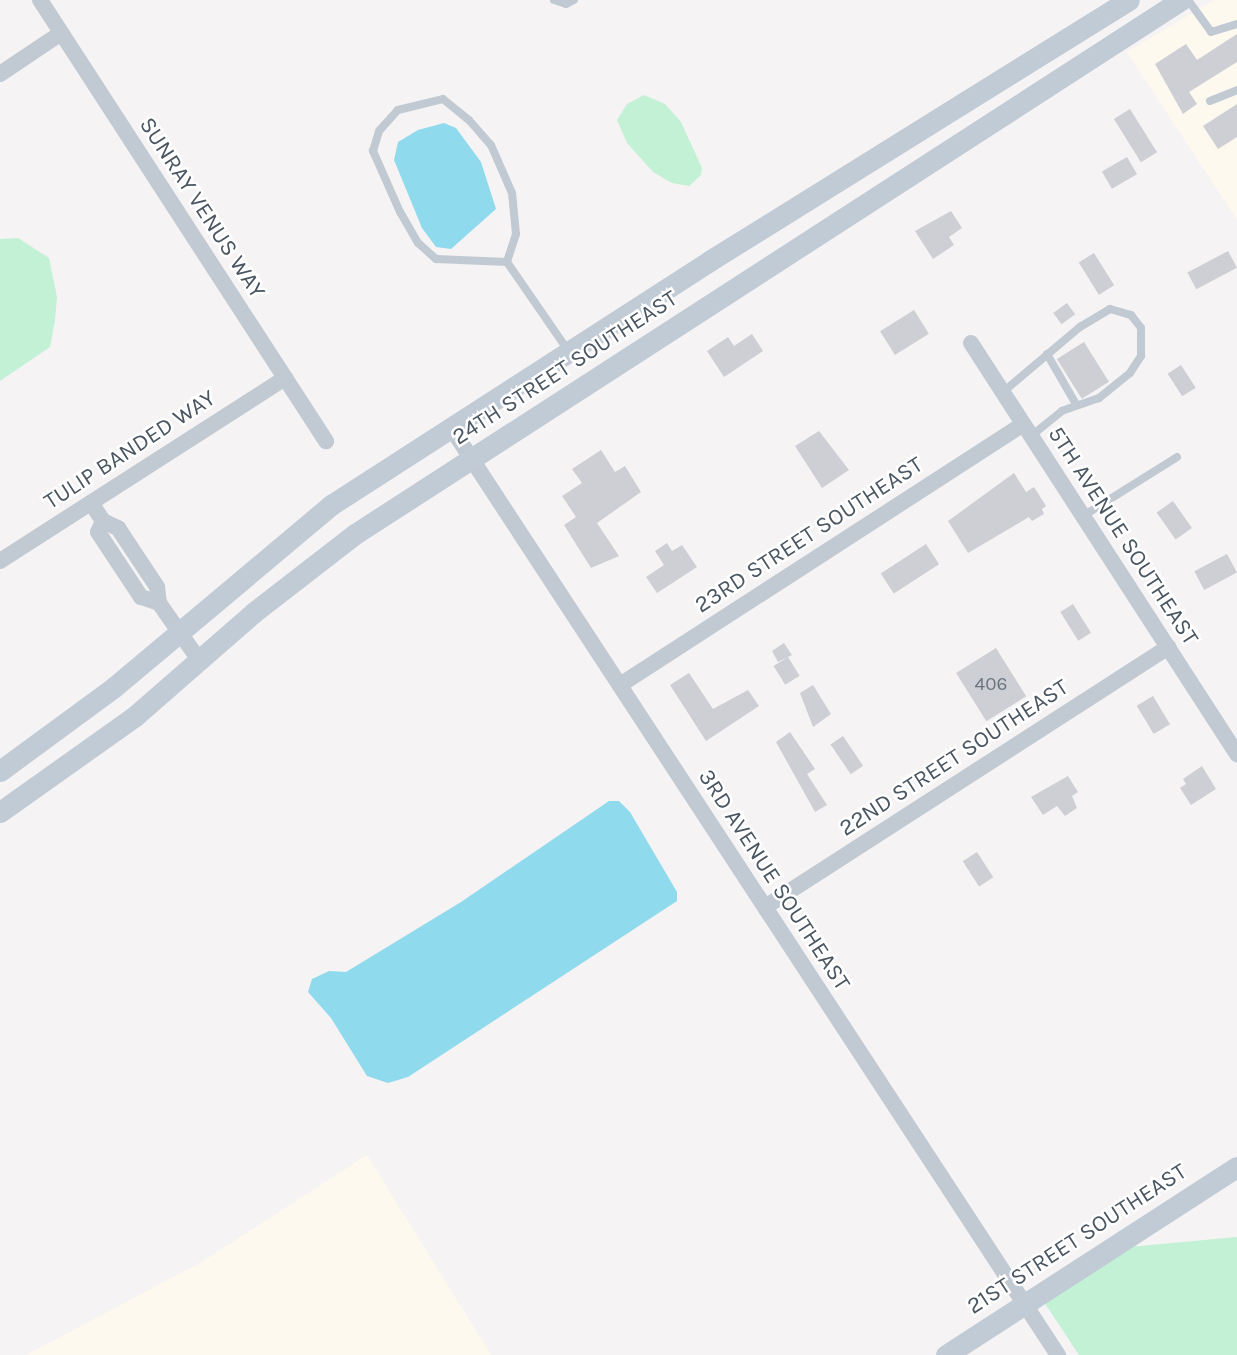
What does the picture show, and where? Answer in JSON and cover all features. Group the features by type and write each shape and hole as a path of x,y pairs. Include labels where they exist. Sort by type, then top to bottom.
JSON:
{"street":[{"name":"SUNRAY VENUS WAY","path":"40,0 326,441"},
{"name":"24TH STREET SOUTHEAST","path":"0,771 113,688 179,630 331,506 710,260 1129,0"},
{"name":"24TH STREET SOUTHEAST","path":"0,812 135,716 355,534 1181,0"},
{"path":"0,74 61,33"},
{"name":"5TH AVENUE SOUTHEAST","path":"971,343 1237,754"},
{"name":"TULIP BANDED WAY","path":"0,561 285,378"},
{"name":"3RD AVENUE SOUTHEAST","path":"452,429 1058,1355"},
{"name":"23RD STREET SOUTHEAST","path":"620,685 1027,430"},
{"path":"91,503 103,521 98,532 141,597 159,603 200,660"},
{"name":"22ND STREET SOUTHEAST","path":"765,907 1168,647"},
{"name":"21ST STREET SOUTHEAST","path":"946,1355 1237,1167"}],"lane":[{"path":"554,0 566,4 574,0"},
{"path":"1188,0 1211,32 1237,24"},
{"path":"1210,101 1237,90"},
{"path":"443,99 469,120 491,145 512,193 516,234 507,262 436,259 418,243 373,152 379,131 398,110 443,99"},
{"path":"507,262 569,353"},
{"path":"1003,392 1047,354 1110,309 1131,315 1141,328 1141,356 1130,373 1099,398 1076,404 1027,430"},
{"path":"1047,354 1076,404"},
{"path":"1083,516 1177,457"}],"shaded area":[{"path":"1214,0 1237,0 1237,220 1127,52"},
{"path":"367,1155 491,1355 26,1355 200,1263"}],"green space":[{"path":"644,95 665,104 681,122 702,168 701,175 689,186 672,183 653,172 627,143 617,120 627,104"},
{"path":"18,238 49,258 57,297 55,320 50,347 0,381 0,239"},
{"path":"1237,1237 1237,1355 1079,1355 1044,1302 1129,1247"}],"water":[{"path":"444,123 456,128 481,162 496,209 451,249 436,247 422,228 394,160 398,142 418,130"},
{"path":"609,801 619,801 630,812 677,892 677,901 408,1077 388,1083 367,1076 331,1018 308,992 312,979 329,971 346,972 461,902"}],"building":[{"path":"1237,34 1237,62 1189,92 1197,104 1183,114 1155,64 1186,44 1197,60"},
{"path":"1237,104 1237,137 1218,149 1203,126"},
{"path":"1130,109 1157,152 1141,162 1114,119"},
{"path":"1127,157 1137,174 1112,189 1102,172"},
{"path":"951,211 962,228 949,237 954,245 933,259 915,231"},
{"path":"1228,251 1237,268 1196,289 1187,273"},
{"path":"1094,253 1114,285 1099,295 1079,263"},
{"path":"1067,303 1075,314 1061,324 1053,313"},
{"path":"914,310 929,334 895,355 880,331"},
{"path":"752,334 763,351 724,377 707,351 728,337 734,346"},
{"path":"1084,342 1109,382 1082,399 1057,359"},
{"path":"1181,365 1196,388 1182,396 1168,374"},
{"path":"819,431 849,470 822,488 795,446"},
{"path":"601,450 615,472 625,466 641,492 597,523 619,556 591,568 564,525 576,517 562,496 582,483 572,469"},
{"path":"1014,473 1026,492 1034,487 1046,506 1042,509 1044,514 1032,521 1029,517 968,553 948,521"},
{"path":"1173,501 1192,528 1176,540 1157,512"},
{"path":"667,543 672,551 682,545 697,567 657,593 646,577 664,565 655,551"},
{"path":"926,544 939,564 894,594 881,573"},
{"path":"1227,554 1237,573 1204,590 1194,571"},
{"path":"1073,604 1091,633 1078,641 1060,612"},
{"path":"784,643 792,655 778,662 772,651"},
{"path":"996,648 1026,696 986,721 956,673"},
{"path":"788,657 800,676 785,685 774,666"},
{"path":"689,673 713,709 748,690 759,706 706,741 670,685"},
{"path":"813,685 831,714 813,727 800,693"},
{"path":"1153,696 1170,724 1154,734 1137,706"},
{"path":"790,732 815,769 807,774 827,805 815,812 776,742"},
{"path":"843,736 863,766 851,774 831,744"},
{"path":"1202,766 1216,789 1191,805 1180,788 1186,784 1183,779"},
{"path":"1068,776 1078,792 1072,796 1077,808 1065,816 1057,806 1043,815 1031,797"},
{"path":"977,852 993,877 979,886 963,861"}]}
